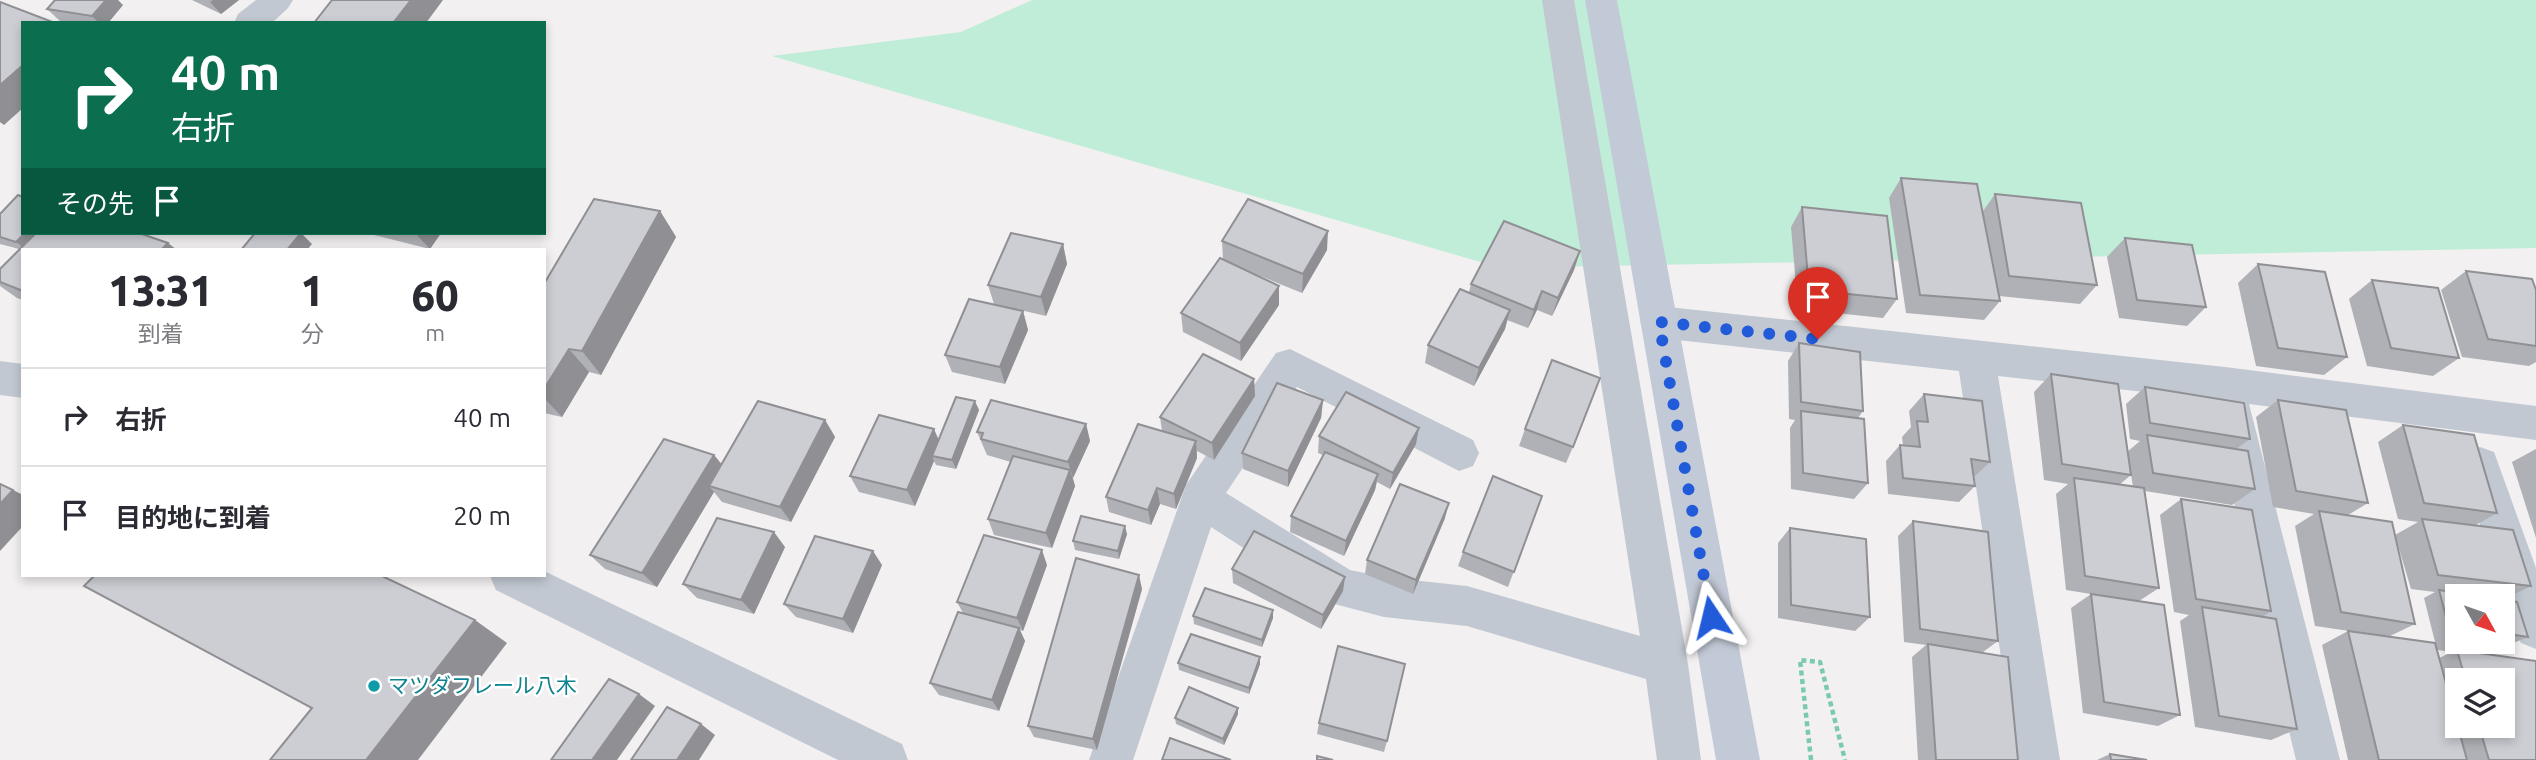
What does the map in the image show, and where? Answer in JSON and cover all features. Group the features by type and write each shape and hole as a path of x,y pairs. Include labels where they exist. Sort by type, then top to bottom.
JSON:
{"street":[{"path":"252,21 277,0"},
{"path":"1558,0 1666,664 1679,760"},
{"path":"1601,0 1738,760"},
{"path":"1659,322 2225,384 2536,424"},
{"path":"1976,357 2038,760"},
{"path":"1111,760 1200,498 1290,365 1459,453"},
{"path":"0,378 21,381"},
{"path":"2225,384 2318,760"},
{"path":"2462,414 2536,629"},
{"path":"1200,498 1342,588 1384,597 1466,606 1666,664"},
{"path":"513,577 886,760"}],"path":[{"path":"1811,760 1800,660 1820,662 1845,760"}],"green space":[{"path":"1032,0 2536,0 2536,248 1501,268 772,56 961,32"}],"building":[{"path":"55,0 106,0 92,16 47,9"},
{"path":"332,0 411,0 395,21 316,21"},
{"path":"0,2 50,21 21,21 21,67 0,85"},
{"path":"1901,178 1977,184 2000,301 1920,295"},
{"path":"1995,194 2081,203 2097,285 2009,276"},
{"path":"18,195 21,196 23,235 16,242 0,237 0,214"},
{"path":"594,199 660,211 582,351 569,349 546,386 546,281"},
{"path":"1248,199 1328,231 1303,274 1222,241"},
{"path":"1802,207 1887,216 1897,299 1809,290"},
{"path":"1504,221 1580,251 1558,298 1542,291 1534,310 1471,284"},
{"path":"1011,233 1063,244 1041,297 988,285"},
{"path":"34,235 145,235 168,243 163,248 21,248"},
{"path":"253,235 299,235 289,248 243,248"},
{"path":"2125,238 2192,245 2206,307 2137,300"},
{"path":"21,248 21,290 0,282 0,269"},
{"path":"1220,258 1279,286 1240,343 1181,313"},
{"path":"2258,264 2325,272 2347,357 2278,348"},
{"path":"2466,271 2532,279 2536,290 2536,346 2488,339"},
{"path":"2372,280 2438,288 2459,358 2391,348"},
{"path":"1460,289 1510,310 1479,368 1428,345"},
{"path":"969,299 1023,311 1000,367 945,355"},
{"path":"1799,343 1860,352 1863,411 1801,402"},
{"path":"1203,354 1254,379 1212,443 1160,417"},
{"path":"1552,360 1600,378 1573,447 1525,429"},
{"path":"2051,374 2118,384 2131,475 2062,464"},
{"path":"1277,383 1323,400 1288,471 1242,453"},
{"path":"2145,387 2244,403 2250,439 2150,423"},
{"path":"1346,392 1419,428 1393,473 1319,436"},
{"path":"1924,394 1982,401 1990,462 1971,459 1975,486 1903,478 1900,445 1920,447 1917,421 1928,422"},
{"path":"956,397 975,401 952,460 932,456"},
{"path":"991,400 1086,424 1068,462 981,439 983,433 977,432"},
{"path":"2278,400 2346,410 2368,503 2296,491"},
{"path":"758,401 825,420 780,507 709,486"},
{"path":"1801,411 1864,419 1868,483 1803,473"},
{"path":"879,415 934,429 907,490 850,476"},
{"path":"1138,424 1196,441 1174,494 1157,488 1148,510 1106,497"},
{"path":"2403,425 2474,435 2497,513 2424,503"},
{"path":"2147,435 2248,451 2255,489 2153,473"},
{"path":"664,439 714,455 642,573 590,555"},
{"path":"1325,452 1378,474 1346,541 1291,516"},
{"path":"1013,456 1070,470 1046,533 988,519"},
{"path":"1493,476 1542,496 1514,572 1463,552"},
{"path":"2074,478 2144,488 2159,588 2085,576"},
{"path":"0,484 13,490 0,504"},
{"path":"1400,484 1449,503 1416,580 1367,560"},
{"path":"2181,499 2252,510 2271,611 2196,599"},
{"path":"2319,511 2392,522 2415,624 2341,612"},
{"path":"1081,516 1125,526 1118,551 1073,541"},
{"path":"717,518 774,532 741,600 683,584"},
{"path":"2422,519 2513,530 2531,586 2515,584 2438,575"},
{"path":"1913,521 1988,532 1998,641 1920,629"},
{"path":"1790,528 1866,539 1870,617 1791,605"},
{"path":"1254,531 1345,577 1323,615 1232,569"},
{"path":"984,535 1042,550 1017,618 957,602"},
{"path":"815,536 873,551 843,619 784,604"},
{"path":"1076,558 1139,575 1093,739 1028,726"},
{"name":"マツダフレール八木","path":"93,577 384,577 475,620 366,760 270,760 312,708 84,586"},
{"path":"1205,588 1273,610 1262,640 1193,616"},
{"path":"2439,590 2445,591 2445,613"},
{"path":"2091,594 2164,605 2180,715 2104,702"},
{"path":"2515,602 2517,602 2528,637 2515,635"},
{"path":"2202,607 2276,619 2297,729 2219,716"},
{"path":"958,612 1019,628 992,700 930,683"},
{"path":"2348,631 2435,643 2445,680 2445,738 2461,738 2467,760 2379,760"},
{"path":"1191,634 1260,657 1249,688 1178,663"},
{"path":"1928,644 2008,657 2018,760 1936,760"},
{"path":"1338,646 1405,664 1387,741 1319,723"},
{"path":"2458,654 2486,654 2536,661 2536,760 2489,760 2483,738 2515,738 2515,668 2462,668"},
{"path":"609,679 639,694 592,760 551,760"},
{"path":"1189,687 1238,708 1223,739 1175,718"},
{"path":"667,707 701,724 677,760 631,760"},
{"path":"1170,738 1231,760 1162,760"},
{"path":"2110,754 2147,760 2111,760"},
{"path":"1317,756 1333,760 1317,760"}],"place":[{"name":"マツダフレール八木","path":"374,686"}],"route":[{"path":"1711,617 1659,322 1818,339"}]}
